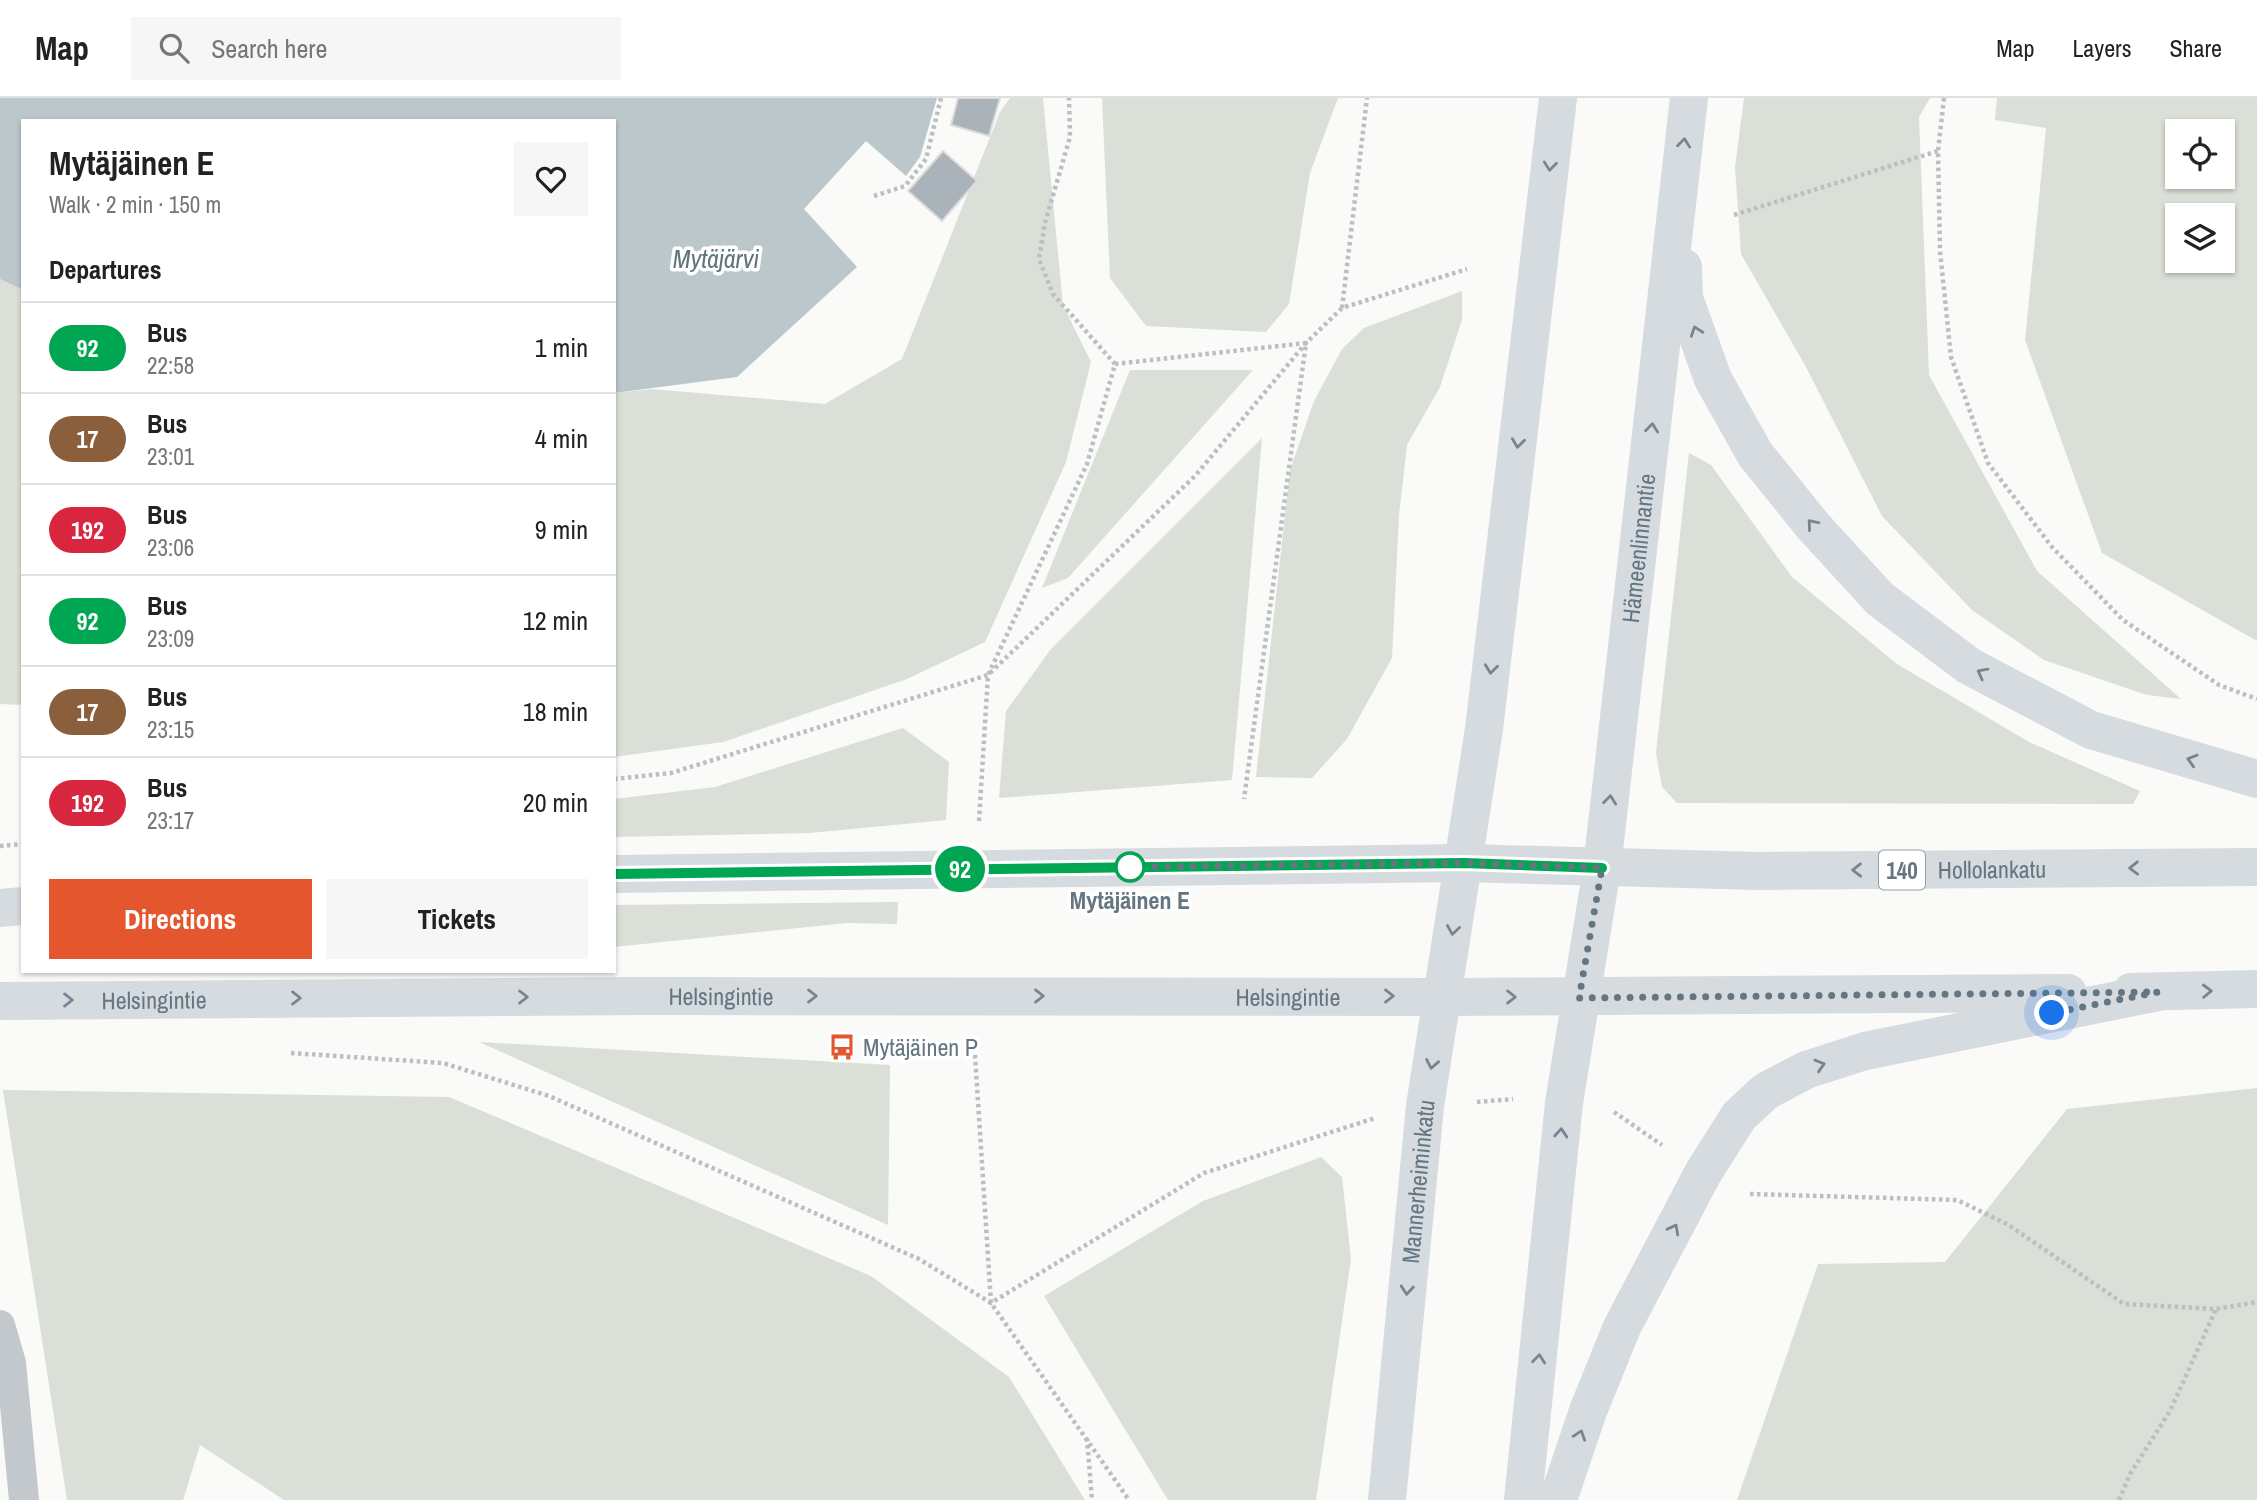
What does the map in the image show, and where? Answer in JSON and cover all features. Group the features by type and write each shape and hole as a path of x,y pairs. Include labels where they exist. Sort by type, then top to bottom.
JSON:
{"main road":[{"path":"1464,863 1484,729 1558,98"},
{"name":"Hämeenlinnantie","path":"1579,998 1602,868 1689,98"},
{"path":"1679,188 1684,298 1713,379 1755,454 1813,526 1880,599 1969,666 2091,730 2257,779"},
{"name":"140","path":"616,874 1464,863 1602,868"},
{"name":"Mannerheiminkatu","path":"1387,1500 1425,1106 1464,863"},
{"name":"Hollolankatu","path":"1602,868 1759,871 2257,867"},
{"path":"0,908 21,906"},
{"path":"1443,997 1579,998 2257,989"},
{"path":"1558,1500 1588,1411 1622,1327 1703,1173 1739,1116 1766,1091 1806,1070 1866,1051 2158,992"},
{"name":"Helsingintie","path":"0,1001 646,996 1443,997"},
{"path":"1523,1500 1564,1103 1579,998"}],"lane":[{"path":"0,1325 11,1363 24,1500"}],"path":[{"path":"874,196 905,186 926,159 941,98"},
{"path":"1069,98 1070,137 1045,223 1039,259 1053,295 1115,364"},
{"path":"1342,308 1367,98"},
{"path":"1944,98 1938,151 1940,251 1951,357 1988,463 2052,547 2123,620 2219,685 2257,699"},
{"path":"1734,215 1938,151"},
{"path":"616,779 671,773 988,675 1195,476 1306,343 1342,308 1467,269"},
{"path":"1115,364 1306,343"},
{"path":"1244,799 1306,343"},
{"path":"979,825 988,675 1087,464 1115,364"},
{"path":"0,846 21,844"},
{"path":"289,1052 443,1063 549,1097 919,1259 991,1303 1087,1436 1129,1500"},
{"path":"975,1055 991,1303"},
{"path":"991,1303 1203,1172 1347,1125"},
{"path":"1748,1194 1957,1200 2007,1224 2124,1304 2216,1309 2257,1302"},
{"path":"2119,1500 2130,1474 2170,1411 2216,1309"},
{"path":"1087,1436 1092,1500"}],"shaded area":[{"path":"1010,98 1043,98 1063,305 1091,362 1066,462 985,642 907,679 723,742 616,757 616,393 652,389 825,404 902,359 1000,112"},
{"path":"1102,98 1338,98 1310,173 1289,304 1266,332 1146,326 1110,278"},
{"path":"1744,98 1930,98 1919,117 1929,375 2037,571 2181,699 2147,695 2044,660 1972,610 1882,516 1806,367 1741,254 1735,167"},
{"path":"1997,98 2257,98 2257,641 2102,553 2025,340 2046,128 1995,120"},
{"path":"0,279 21,289 21,705 0,704"},
{"path":"1462,291 1462,320 1440,387 1407,445 1399,515 1392,658 1347,739 1312,778 1256,777 1290,470 1314,401 1342,349 1364,328"},
{"path":"1130,370 1253,370 1068,578 1042,588"},
{"path":"1262,438 1232,780 999,798 1006,711 1051,649"},
{"path":"1689,453 1711,465 1792,577 1897,664 2029,742 2140,791 2133,804 1677,803 1662,787 1656,753"},
{"path":"903,728 949,762 946,820 810,833 616,837 616,799 715,787"},
{"path":"898,902 897,924 847,923 616,947 616,905"},
{"path":"479,1042 890,1065 888,1225"},
{"path":"2257,1088 2257,1500 1737,1500 1818,1264 1945,1262 2067,1109"},
{"path":"3,1090 449,1097 871,1276 1009,1377 1085,1500 284,1500 200,1445 183,1500 67,1500"},
{"path":"1321,1157 1342,1177 1351,1259 1316,1500 1168,1500 1044,1296 1203,1201"}],"water":[{"name":"Mytäjärvi","path":"0,98 937,98 920,157 906,176 866,141 804,209 857,267 737,377 616,393 616,119 21,119 21,289 0,279"}],"building":[{"path":"958,98 1000,98 989,136 951,125"},
{"path":"943,151 977,181 942,221 908,191"}],"bus line":[{"name":"92","path":"616,874 1464,863 1602,868"}],"place":[{"name":"Mytäjäinen E","path":"1130,867"},
{"name":"Mytäjäinen P","path":"842,1047"}],"route":[{"path":"1130,867 1464,863 1602,868 1579,998 2158,992 2052,1013"}]}
